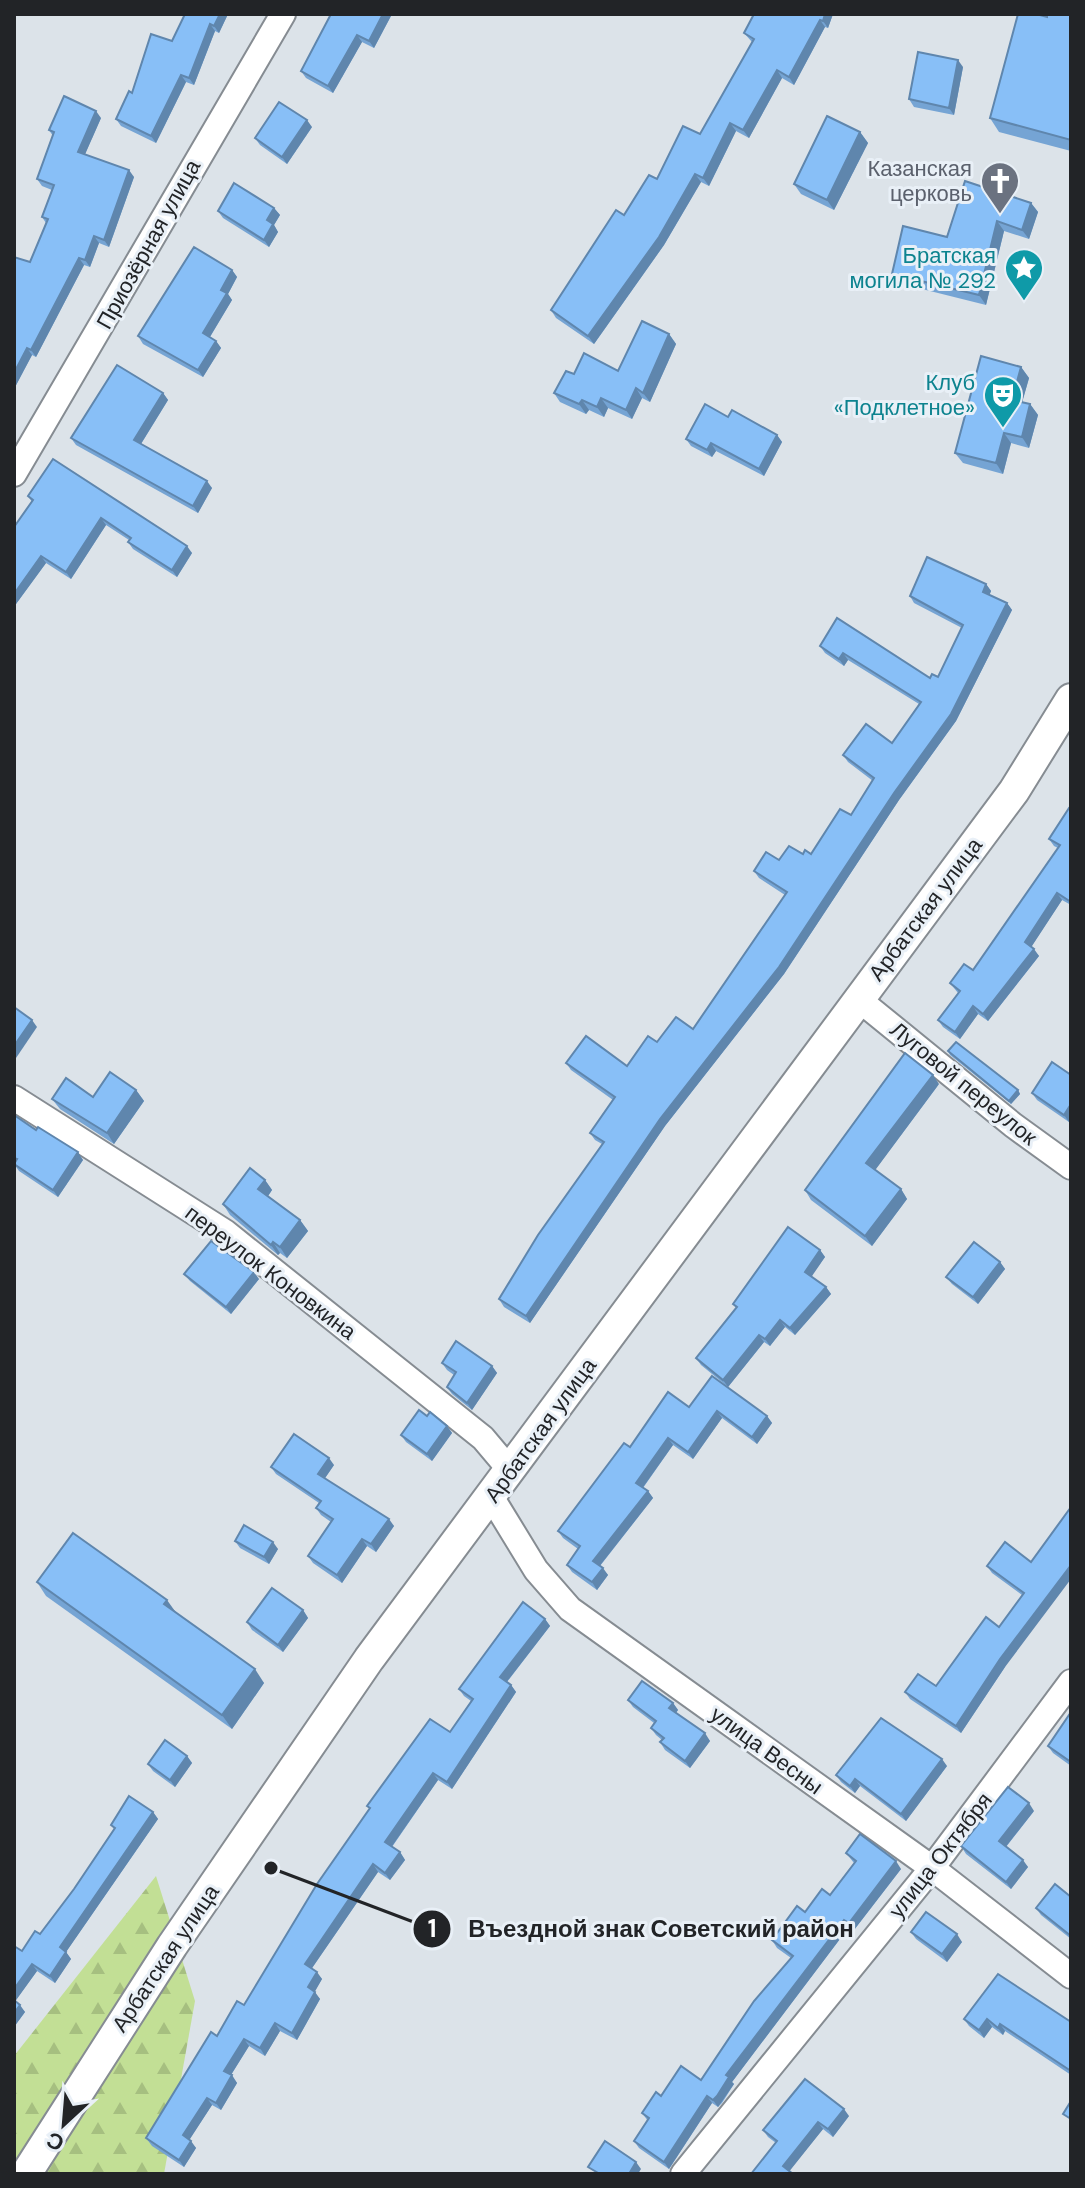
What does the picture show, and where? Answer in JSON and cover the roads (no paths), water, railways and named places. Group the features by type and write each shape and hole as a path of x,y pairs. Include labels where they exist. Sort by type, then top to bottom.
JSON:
{"main road":[{"name":"Арбатская улица","path":"26,2174 172,1946 342,1698 857,998 1014,791 1071,699"}],"street":[{"name":"Приозёрная улица","path":"14,474 283,14"},
{"name":"Луговой переулок","path":"857,998 1013,1125 1071,1167"},
{"name":"переулок Коновкина","path":"14,1098 225,1232 483,1438 510,1470"},
{"name":"улица Весны","path":"492,1498 536,1570 570,1609 932,1868 1071,1976"},
{"name":"улица Октября","path":"683,2174 932,1868 1071,1682"}],"place":[{"name":"Казанская церковь","path":"1000,215"},
{"name":"Братская могила № 292","path":"1024,302"},
{"name":"Клуб «Подклетное»","path":"1003,429"},
{"name":"Въездной знак Советский район","path":"271,1868"}]}
